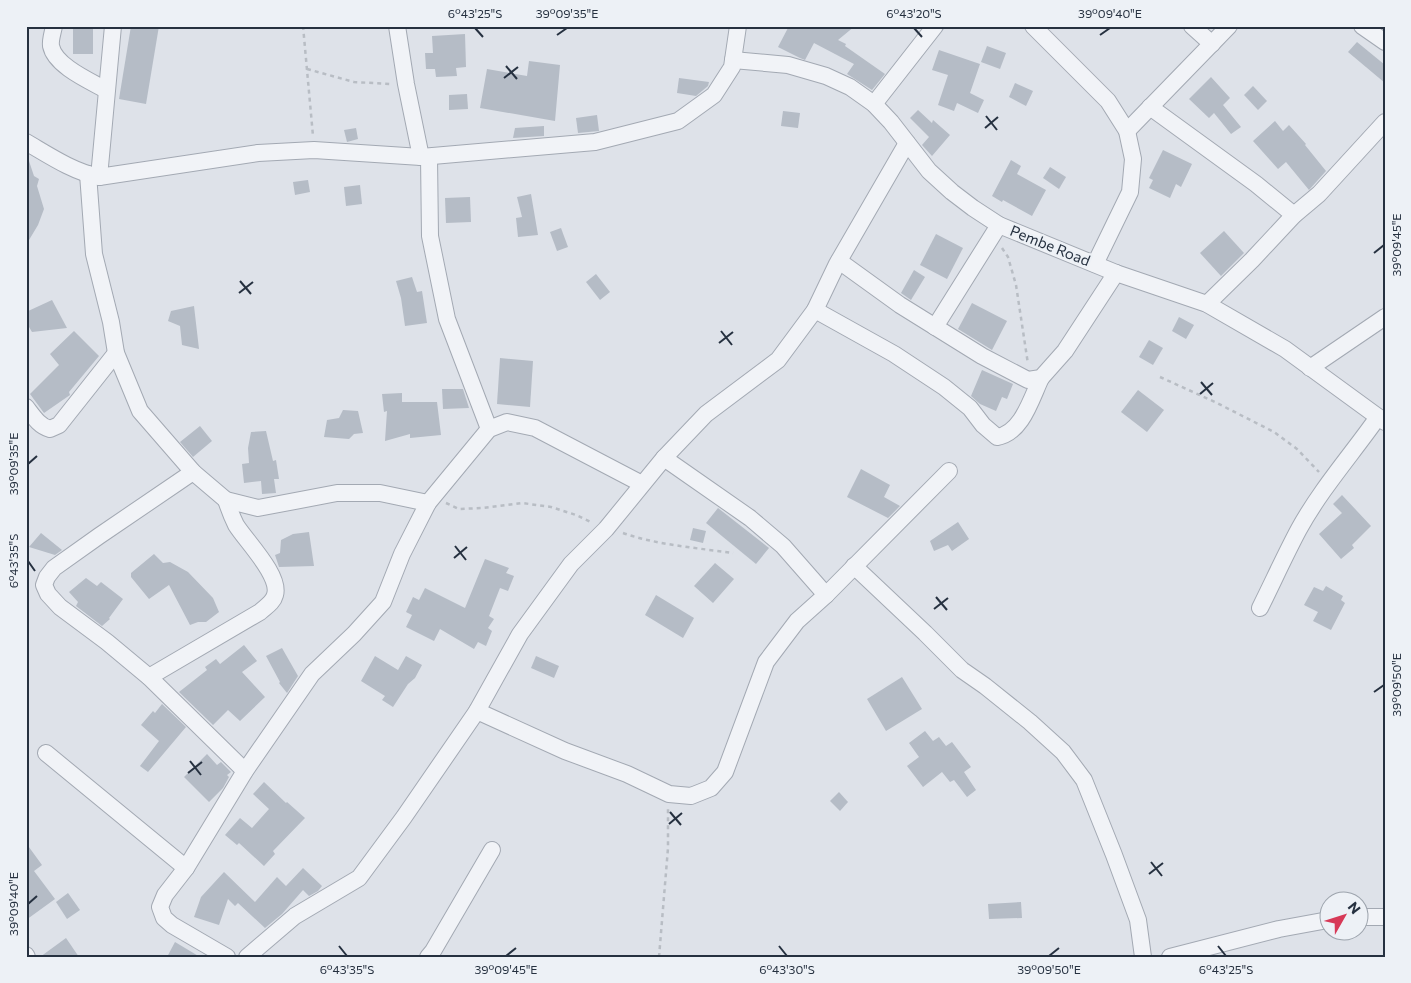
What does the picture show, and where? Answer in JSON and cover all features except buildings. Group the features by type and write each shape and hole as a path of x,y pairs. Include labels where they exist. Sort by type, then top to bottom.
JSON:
{"street":[{"path":"54,26 51,46 57,58 67,67 106,90"},
{"path":"113,26 94,176 94,254 111,322 116,353 140,411 193,472 226,500 258,508 337,493 380,493 431,501"},
{"path":"397,26 406,84 425,157 430,236 447,319 489,430"},
{"path":"26,142 65,165 94,176 258,153 314,150 425,157 595,142 678,121 714,95 732,67 738,26"},
{"path":"874,104 936,26"},
{"path":"1033,26 1108,101 1127,131 1132,159 1130,192 1094,264"},
{"path":"1192,26 1212,44"},
{"path":"1127,131 1229,26"},
{"path":"1362,26 1383,38"},
{"name":"Pembe Road","path":"733,60 788,65 826,76 850,87 874,104 929,171 996,230 1207,304 1285,349 1382,420"},
{"path":"1150,107 1256,184 1294,215"},
{"path":"1207,304 1294,215 1319,194 1385,122"},
{"path":"247,957 296,916 359,878 404,817 477,711 520,634 571,564 608,526 664,458 706,414 778,360 815,310 839,261 907,143"},
{"path":"935,327 996,230"},
{"path":"839,261 900,305 982,356 1034,379"},
{"path":"815,310 894,354 944,387 970,408 997,437 1005,436 1020,423 1034,379 1065,351 1116,272"},
{"path":"1310,368 1385,317"},
{"path":"26,407 37,422 44,427 50,429 59,425 116,353"},
{"path":"1260,608 1299,529 1329,482 1382,420"},
{"path":"227,957 172,925 164,918 160,907 164,895 186,868 245,771 312,674 354,634 383,602 402,554 431,501 460,463 489,430 507,422 535,428 642,484"},
{"path":"664,458 750,518 783,546 826,596"},
{"path":"477,711 565,751 627,774 669,794 691,796 711,788 725,772 766,662 797,621 826,596 948,471"},
{"path":"193,472 54,568 46,577 44,585 48,594 60,606 149,677 245,771"},
{"path":"149,677 260,612 272,602 276,594 274,580 267,566 237,526 226,500"},
{"path":"854,566 962,670 1030,722 1063,752 1074,766 1084,780 1138,920 1143,957"},
{"path":"46,753 186,868"},
{"path":"428,957 492,850"},
{"path":"1368,917 1385,916"},
{"path":"1170,957 1279,929 1318,922"}],"path":[{"path":"303,26 314,150"},
{"path":"307,69 354,82 406,84"},
{"path":"996,230 1008,257 1016,285 1028,358 1034,379"},
{"path":"1160,377 1274,432 1297,449 1329,482"},
{"path":"431,501 459,509 522,503 551,507 608,526 634,537 734,553"},
{"path":"659,957 668,848 669,794"}]}
